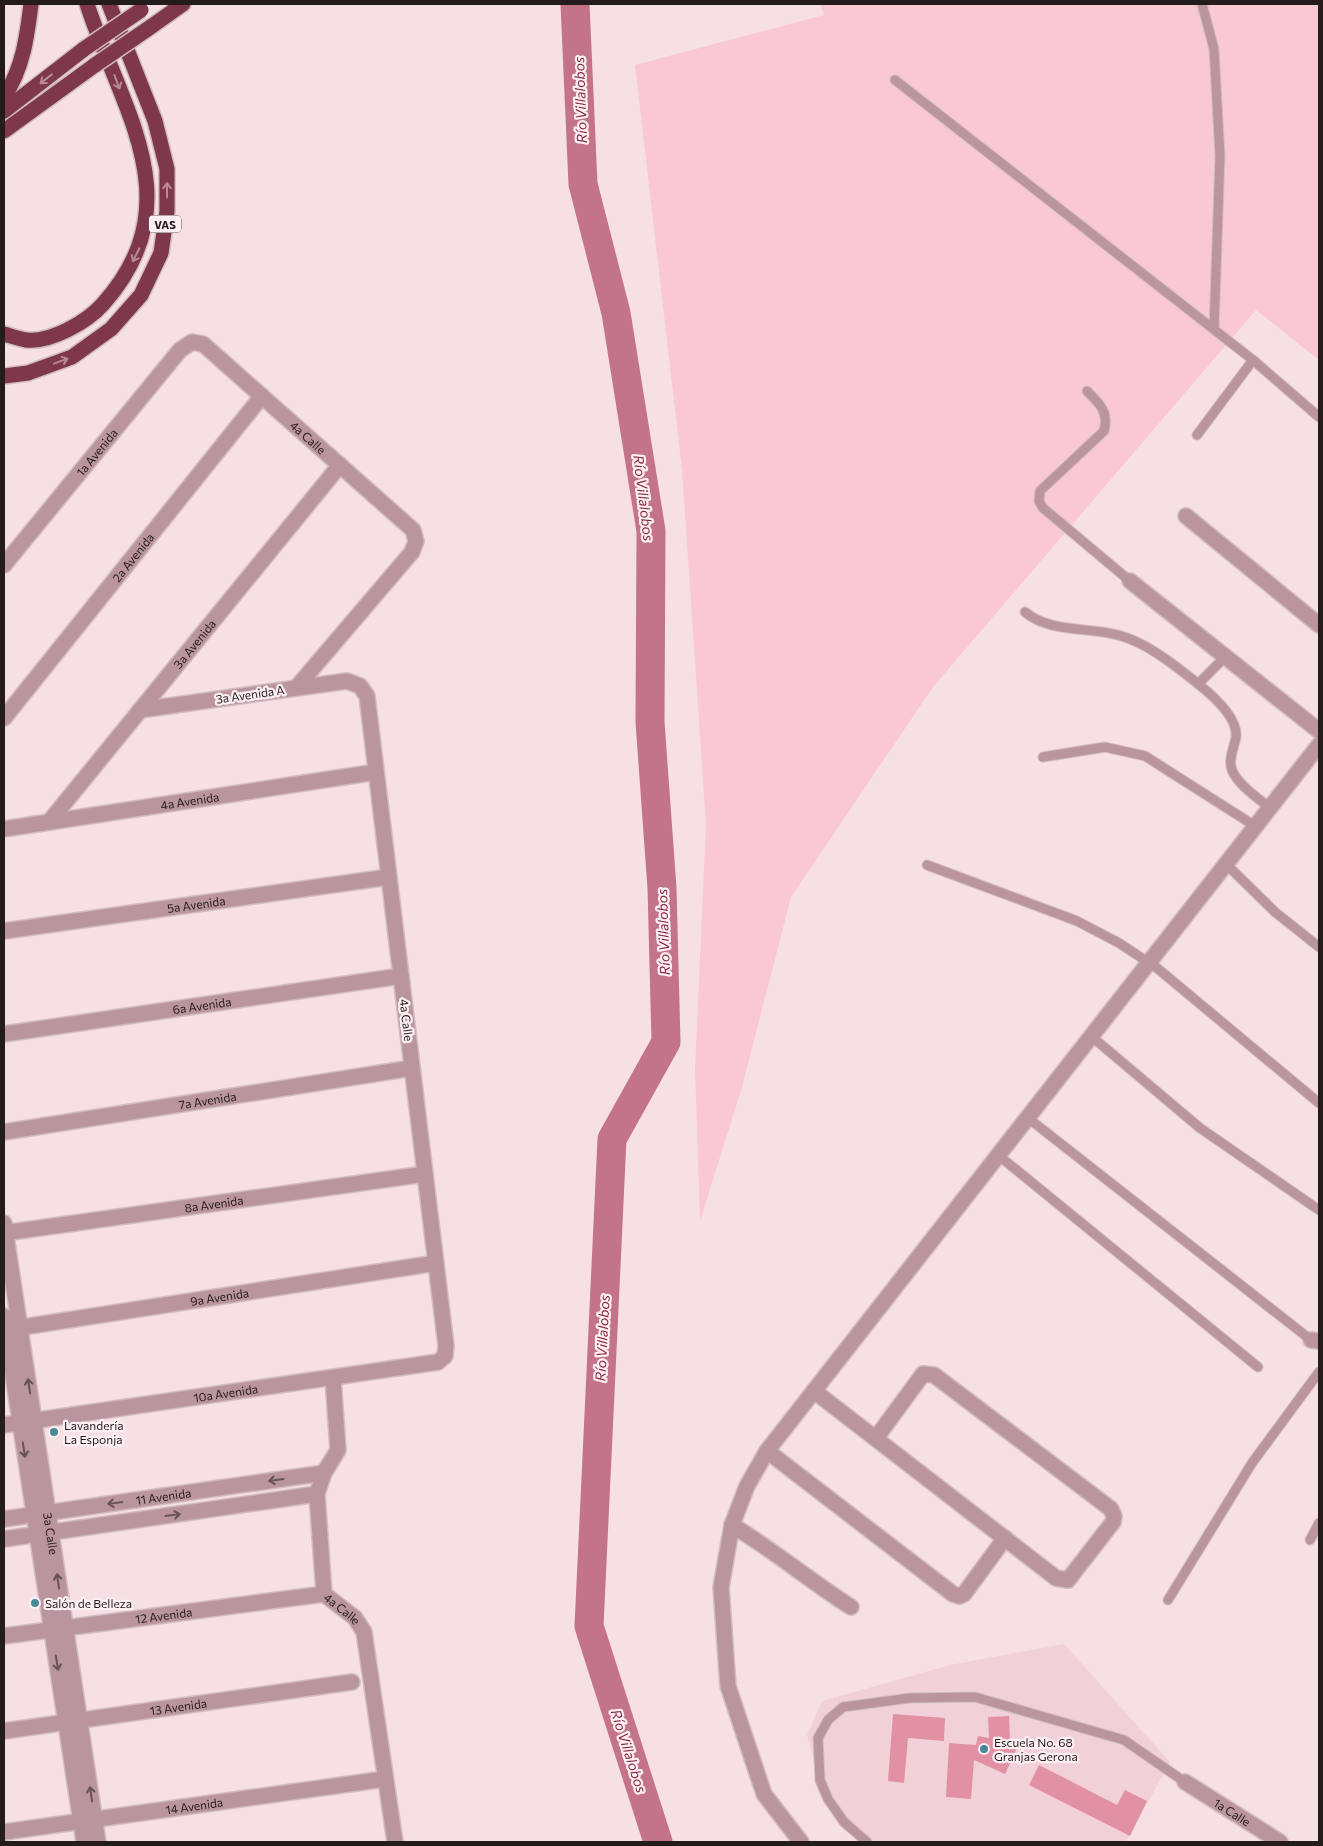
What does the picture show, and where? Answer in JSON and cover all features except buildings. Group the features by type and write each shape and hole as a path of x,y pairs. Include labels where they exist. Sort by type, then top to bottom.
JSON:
{"highway":[{"path":"4,97 16,74 25,48 31,4"},
{"name":"VAS","path":"4,334 28,340 64,333 95,313 122,283 141,246 147,207 146,171 136,129 87,4"},
{"name":"VAS","path":"4,376 28,373 72,357 111,329 141,295 161,253 167,211 167,169 155,121 109,4"},
{"path":"4,131 95,64 183,4"},
{"path":"4,111 84,49 145,7"}],"street":[{"name":"4a Calle","path":"192,342 203,344 413,530 416,541 412,552 296,688"},
{"name":"1a Avenida","path":"4,564 180,350 192,342"},
{"name":"2a Avenida","path":"4,718 262,396"},
{"name":"3a Avenida","path":"49,822 340,465"},
{"path":"1186,516 1319,625"},
{"path":"1130,581 1319,731"},
{"name":"3a Avenida A","path":"140,710 347,681 360,686"},
{"name":"4a Calle","path":"360,686 366,696 376,772 446,1346 445,1356"},
{"path":"801,1842 764,1794 728,1686 721,1587 732,1525 747,1486 767,1451 1319,745"},
{"name":"4a Avenida","path":"4,828 376,772"},
{"name":"5a Avenida","path":"4,931 389,878"},
{"name":"6a Avenida","path":"4,1034 401,976"},
{"name":"7a Avenida","path":"4,1132 412,1068"},
{"name":"8a Avenida","path":"4,1230 425,1174"},
{"name":"3a Calle","path":"4,1230 8,1325 27,1422 87,1819 84,1842"},
{"name":"9a Avenida","path":"8,1325 436,1263"},
{"name":"10a Avenida","path":"4,1425 438,1362 445,1356"},
{"path":"814,1391 1062,1581 1068,1580 1113,1522 1114,1516 1111,1510 934,1375 924,1374 876,1438"},
{"name":"4a Calle","path":"333,1378 338,1450 324,1473 317,1494 324,1594 355,1618 364,1632 395,1842"},
{"path":"767,1451 954,1594 960,1596 964,1594 1005,1538"},
{"name":"11 Avenida","path":"4,1519 324,1473"},
{"name":"11 Avenida","path":"4,1539 317,1494"},
{"path":"732,1525 773,1550 825,1590 851,1607"},
{"name":"12 Avenida","path":"4,1636 324,1594"},
{"name":"13 Avenida","path":"4,1731 352,1682"},
{"name":"14 Avenida","path":"4,1832 386,1778"},
{"name":"1a Calle","path":"1185,1782 1280,1842"},
{"name":"3a Calle","path":"87,1819 98,1842"}],"lane":[{"path":"1202,4 1214,49 1220,156 1214,329"},
{"path":"895,80 1254,360 1319,417"},
{"path":"1197,435 1254,360"},
{"path":"1087,391 1104,407 1107,420 1104,431 1040,492 1039,500 1043,508 1130,581"},
{"path":"1025,612 1034,620 1052,627 1101,631 1130,639 1198,684 1220,705 1235,725 1236,736 1230,763 1233,772 1242,784 1270,808"},
{"path":"1198,684 1225,657"},
{"path":"1043,757 1106,747 1145,756 1255,826"},
{"path":"1226,864 1275,912 1319,947"},
{"path":"927,865 1077,921 1149,962 1319,1103"},
{"path":"1092,1036 1200,1128 1319,1210"},
{"path":"1028,1118 1315,1340"},
{"path":"998,1155 1258,1367"},
{"path":"1168,1600 1252,1464 1319,1372"},
{"path":"1310,1540 1319,1523"},
{"path":"867,1842 844,1822 828,1799 820,1780 818,1738 828,1720 843,1707 910,1698 975,1697 1124,1740 1185,1782"}],"shaded area":[{"path":"820,4 1319,4 1319,360 1256,310 933,687 791,897 742,1087 700,1221 695,1069 706,825 682,470 635,65 824,15"},
{"name":"Escuela No. 68 Granjas Gerona","path":"1064,1644 1170,1762 1126,1842 864,1842 816,1771 807,1735 822,1701 950,1665"}],"waterway":[{"name":"Río Villalobos","path":"575,4 583,184 616,313 651,531 650,722 662,888 666,1042 612,1139 589,1626 658,1842"}],"place":[{"name":"Lavandería La Esponja","path":"54,1432"},
{"name":"Salón de Belleza","path":"35,1603"},
{"name":"Escuela No. 68 Granjas Gerona","path":"984,1749"}]}
